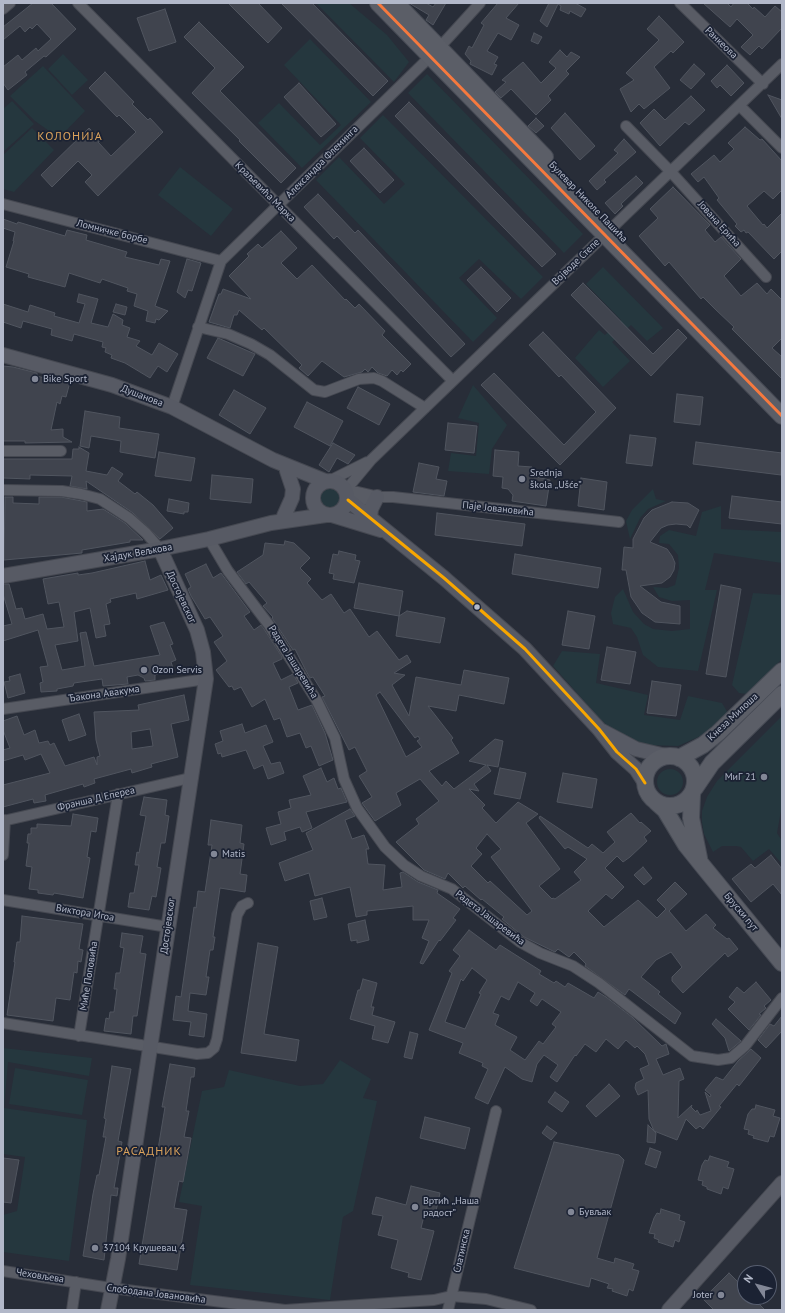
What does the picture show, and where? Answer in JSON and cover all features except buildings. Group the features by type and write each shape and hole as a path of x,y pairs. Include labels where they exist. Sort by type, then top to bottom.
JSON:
{"main road":[{"name":"Булевар Николе Пашића","path":"378,3 435,52 608,230 782,416"},
{"name":"Булевар Николе Пашића","path":"396,3 435,52"},
{"name":"Булевар Николе Пашића","path":"608,230 782,400"},
{"name":"Кнеза Милоша","path":"673,757 703,745 718,733 782,671"},
{"name":"Кнеза Милоша","path":"693,791 712,763 782,694"},
{"path":"673,757 692,768 695,778 693,791 679,805 663,805 650,797 645,783 649,768 653,763 673,757"},
{"name":"Бруски пут","path":"693,791 691,818 701,863"},
{"name":"Бруски пут","path":"656,802 665,810 686,845 782,962"}],"street":[{"path":"3,9 10,3"},
{"name":"Краљевића Марка","path":"78,3 277,206 452,381"},
{"name":"Александра Флеминга","path":"172,407 221,261 435,52 480,3"},
{"name":"Ранкеова","path":"680,3 763,84"},
{"name":"Војводе Степе","path":"347,495 371,460 608,230 763,84 782,64"},
{"path":"740,106 782,148"},
{"name":"Јована Ерића","path":"626,126 671,172 766,276"},
{"name":"Ломничке борбе","path":"3,204 221,261"},
{"path":"198,327 228,334 251,344 276,360 314,390 325,392 359,379 374,378 388,384 425,408"},
{"name":"Душанова","path":"3,355 112,384 172,407 273,460 328,481"},
{"path":"3,451 61,451"},
{"name":"Душанова","path":"273,460 313,496"},
{"name":"Војводе Степе","path":"328,481 371,460"},
{"path":"278,519 292,498 293,489 287,471"},
{"path":"278,519 313,496 318,486 328,481 342,485 347,495 370,518 501,626 545,669 599,730 616,752 636,768 645,783"},
{"path":"3,490 62,491 100,499 129,518 146,532 160,549"},
{"name":"Паје Јовановића","path":"347,495 358,492 377,497 393,497 619,522"},
{"path":"278,519 329,515 342,510 347,495"},
{"path":"313,496 315,508 329,515 385,531"},
{"path":"370,518 371,508 377,497"},
{"name":"Хајдук Вељкова","path":"3,576 209,539 278,519"},
{"name":"Радета Јашаревића","path":"209,539 228,571 269,625 317,701 335,738 344,778 357,808 385,847 404,865 420,876 452,889 520,942 540,953 573,966 599,983 692,1056 718,1060 731,1058 745,1046 782,998"},
{"name":"Достојевског","path":"108,1310 119,1251 206,679 203,652 197,630 160,549"},
{"name":"Ђакона Авакума","path":"3,709 206,679"},
{"path":"599,730 636,749 673,757"},
{"name":"Франша Д Епереа","path":"4,820 190,778"},
{"name":"Миће Поповића","path":"79,1036 118,794"},
{"path":"3,854 4,820"},
{"name":"Виктора Игоа","path":"3,900 168,927"},
{"path":"3,1023 79,1036 203,1054 208,1053 214,1048 217,1039 236,915 242,906 248,904"},
{"name":"Слатинска","path":"448,1310 496,1111"},
{"path":"670,1309 782,1183"},
{"name":"Чеховљева","path":"3,1271 76,1282"},
{"path":"72,1310 76,1282"},
{"name":"Слободана Јовановића","path":"76,1282 111,1288 285,1310 434,1300 451,1296"},
{"path":"451,1296 486,1299 531,1310"}],"shaded area":[{"path":"316,3 349,3 387,35 409,62 394,82"},
{"path":"310,39 371,102 302,168 258,123 279,103 320,145 341,125 284,65"},
{"path":"63,54 88,80 72,95 48,69"},
{"path":"43,66 85,111 59,138 35,121 10,96"},
{"path":"427,74 583,234 564,253 408,93"},
{"path":"12,101 34,124 3,152 3,109"},
{"path":"383,115 543,277 521,299 479,259 459,278 497,318 473,342 316,180 339,157 384,204 405,184 360,138"},
{"path":"32,128 54,150 14,192 3,189 3,155"},
{"path":"180,167 233,209 211,236 158,195"},
{"path":"603,267 663,328 647,341 631,325 612,342 630,361 603,387 575,358 599,330 605,335 621,320 586,284"},
{"path":"473,385 507,425 492,449 489,474 448,471 451,453 476,456 479,423 458,418"},
{"path":"330,487 338,490 341,498 338,506 330,509 322,506 319,498 322,490"},
{"path":"653,489 656,499 666,501 648,509 640,518 630,539 626,521 632,510"},
{"path":"721,506 721,529 782,532 782,563 714,553 705,590 717,590 698,671 658,667 643,655 637,637 631,628 613,624 611,613 615,597 623,589 633,612 644,624 653,629 672,631 690,629 690,600 672,601 659,597 653,587 667,588 675,585 679,568 678,555 669,544 659,543 660,536 669,530 696,536 702,512"},
{"path":"753,593 782,595 782,659 747,694 739,693 732,685"},
{"path":"562,651 600,654 596,683 648,695 644,715 680,720 688,696 722,703 728,713 705,734 678,746 646,745 620,737 601,720 553,666"},
{"path":"782,716 782,805 777,833 782,841 782,864 769,849 753,861 741,847 722,846 713,852 704,834 702,822 702,811 707,797 717,781"},
{"path":"670,769 679,773 683,782 679,791 670,795 661,791 657,782 661,773"},
{"path":"3,1048 92,1058 89,1076 8,1062 4,1108 87,1120 69,1261 3,1252 3,1215 17,1211 25,1157 3,1154"},
{"path":"340,1060 371,1079 363,1098 377,1101 353,1211 343,1217 330,1300 190,1285 202,1206 179,1202 202,1091 224,1087 229,1070 300,1086 323,1084"},
{"path":"15,1068 88,1080 82,1115 9,1104"}],"transit line":[{"path":"378,3 782,416"},
{"path":"348,500 444,578 525,649 599,729 617,752 636,769 645,783"}],"place":[{"name":"Bike Sport","path":"35,379"},
{"name":"Srednja škola „Ušće”","path":"522,479"},
{"name":"Ozon Servis","path":"144,670"},
{"name":"МиГ 21","path":"764,777"},
{"name":"Matis","path":"214,854"},
{"name":"Вртић „Наша радост”","path":"415,1207"},
{"name":"Бувљак","path":"571,1212"},
{"name":"37104 Крушевац 4","path":"95,1248"},
{"name":"Joter","path":"721,1295"}],"district":[{"name":"КОЛОНИЈА","path":"70,137"},
{"name":"РАСАДНИК","path":"149,1152"}]}
